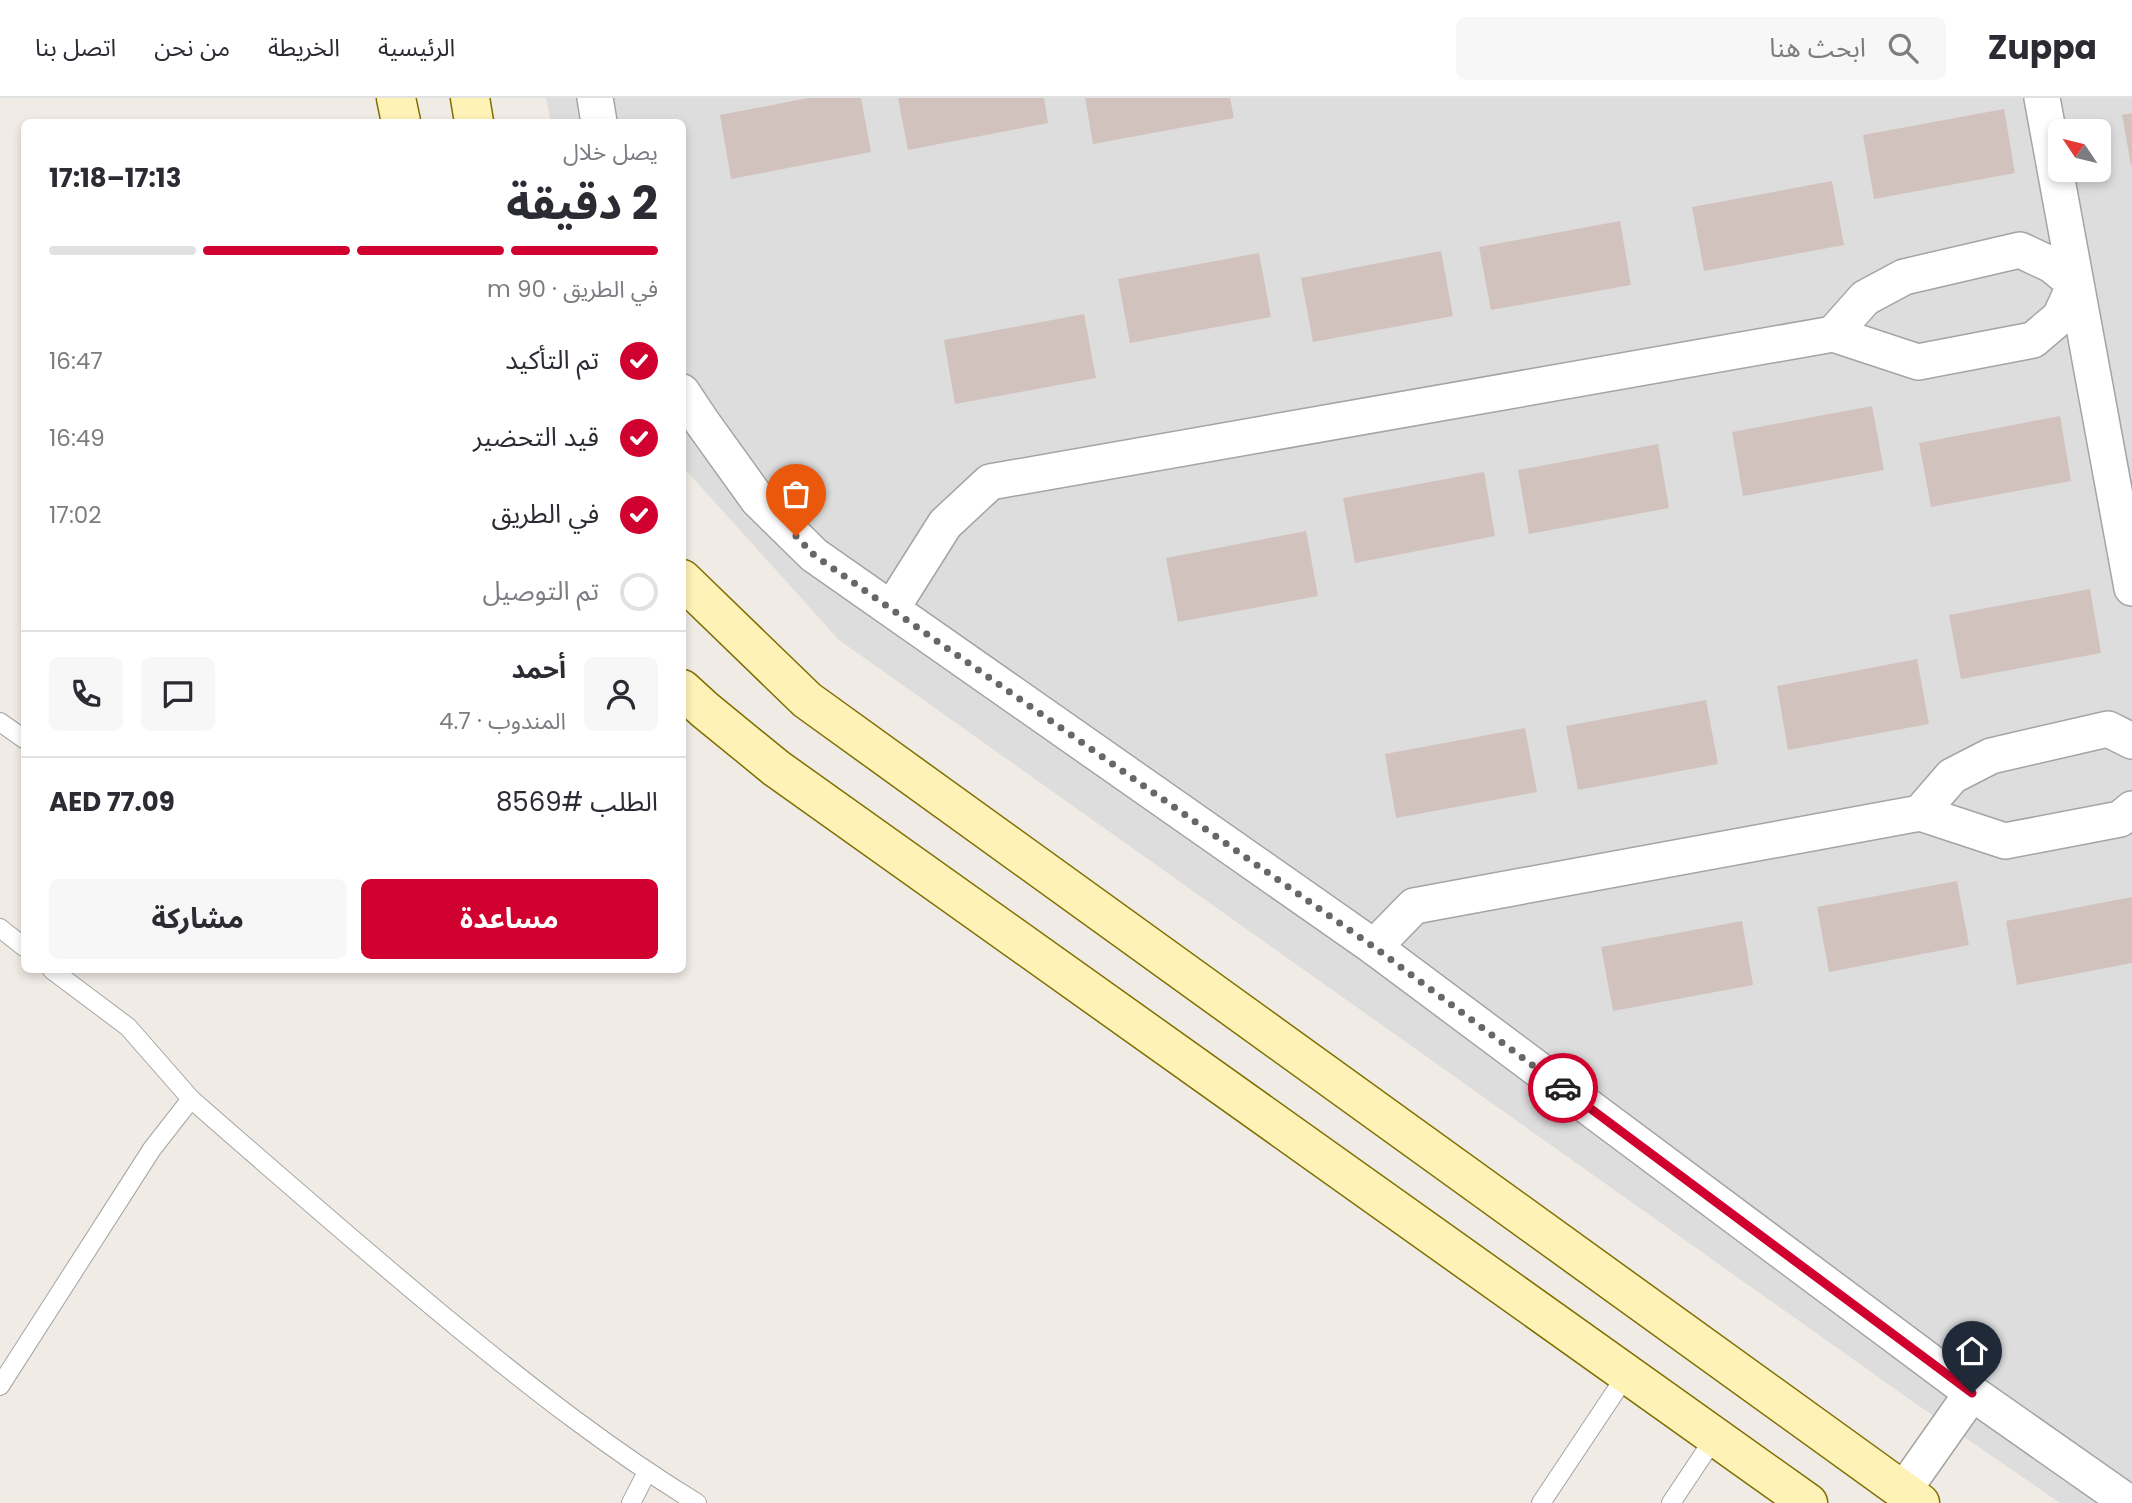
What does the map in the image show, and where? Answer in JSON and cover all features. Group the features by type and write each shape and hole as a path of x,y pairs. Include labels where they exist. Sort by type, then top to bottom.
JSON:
{"main road":[{"path":"396,98 400,119"},
{"path":"470,98 474,119"},
{"path":"686,583 807,699 1911,1497"},
{"path":"686,693 776,768 1808,1503"}],"street":[{"path":"595,98 598,119"},
{"path":"2042,98 2132,588"},
{"path":"1833,334 1865,298 1904,277 2020,250 2052,265 2075,284"},
{"path":"892,608 945,524 990,482 1833,334 1919,362 2033,340 2060,317 2075,284"},
{"path":"686,398 758,500 814,555 1374,947 1972,1393 2129,1503"},
{"path":"1920,813 1952,776 1991,756 2108,729 2132,741"},
{"path":"1374,947 1414,906 1920,813 2005,841 2120,819 2132,809"},
{"path":"1911,1497 1972,1393"}],"lane":[{"path":"0,722 21,737"},
{"path":"0,928 21,945"},
{"path":"56,973 128,1027 191,1099 389,1272 530,1387 647,1472 697,1503"},
{"path":"0,1386 152,1149 191,1099"},
{"path":"1541,1503 1627,1374"},
{"path":"1671,1503 1715,1437"},
{"path":"631,1503 647,1472"}],"shaded area":[{"path":"546,98 2132,98 2132,1503 2060,1503 1909,1399 839,640 686,470 686,119 550,119"}],"building":[{"path":"808,98 861,98 871,152 731,179 720,115"},
{"path":"898,98 1044,98 1048,123 908,150"},
{"path":"1085,98 1230,98 1234,118 1093,144"},
{"path":"2004,109 2015,173 1874,199 1863,135"},
{"path":"2132,113 2132,165 2131,165 2122,115"},
{"path":"1832,181 1844,245 1704,271 1692,207"},
{"path":"1620,221 1631,285 1491,310 1479,247"},
{"path":"1441,251 1453,316 1313,342 1301,278"},
{"path":"1259,253 1271,317 1130,343 1118,279"},
{"path":"1084,314 1096,378 955,404 944,340"},
{"path":"1872,406 1884,470 1743,496 1732,432"},
{"path":"2060,416 2071,481 1931,507 1919,443"},
{"path":"1658,444 1669,508 1529,534 1518,470"},
{"path":"1484,472 1495,536 1355,563 1343,498"},
{"path":"1306,531 1318,596 1178,622 1166,558"},
{"path":"2090,589 2101,653 1961,679 1949,615"},
{"path":"1917,659 1929,724 1788,750 1777,686"},
{"path":"1706,700 1718,764 1578,790 1566,726"},
{"path":"1525,728 1537,792 1396,818 1385,754"},
{"path":"1957,881 1969,945 1829,972 1817,907"},
{"path":"2132,897 2132,963 2017,985 2006,921"},
{"path":"1742,921 1753,985 1613,1011 1601,947"}],"way so far":[{"path":"796,536 814,555 1374,947 1563,1088"}],"route":[{"path":"1563,1088 1972,1393"}]}
